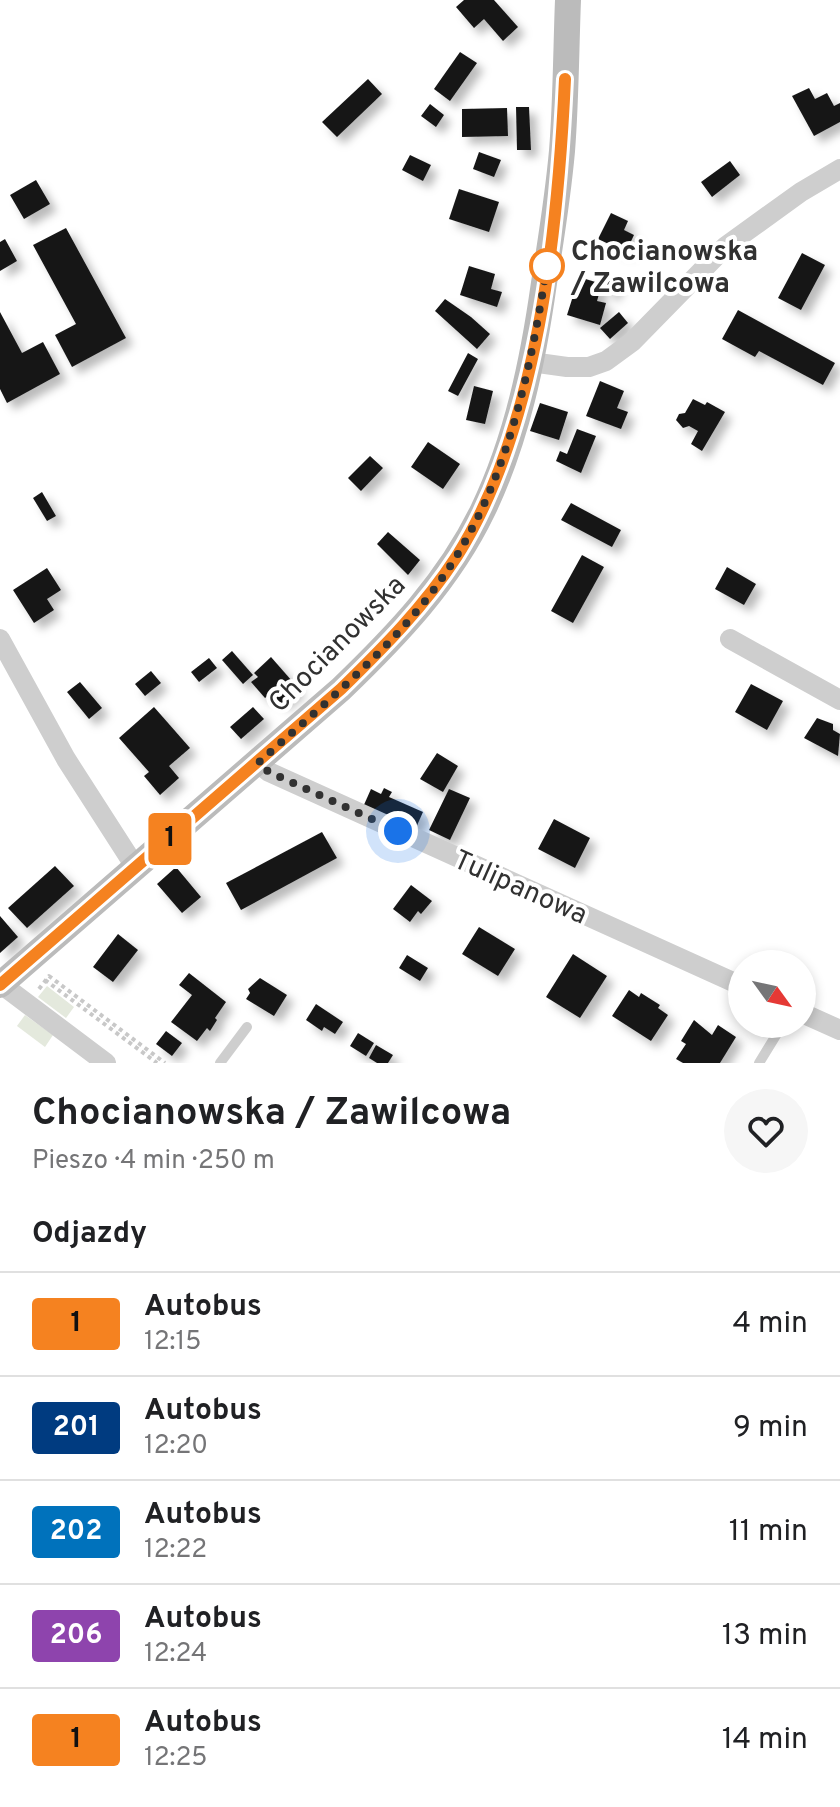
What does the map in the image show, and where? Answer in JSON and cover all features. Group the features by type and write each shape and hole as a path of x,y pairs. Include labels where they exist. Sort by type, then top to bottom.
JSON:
{"street":[{"name":"Chocianowska","path":"0,984 258,763 392,640 429,596 483,511 506,455 531,362 549,254 562,150 568,0"},
{"path":"531,362 589,367 606,361 632,342 726,246 801,192 840,169"},
{"path":"0,639 66,759 136,868"},
{"path":"730,639 840,700"},
{"name":"Tulipanowa","path":"258,763 269,772 728,980"},
{"path":"0,984 106,1063"},
{"path":"816,1019 840,1030"}],"lane":[{"path":"220,1063 247,1027"},
{"path":"759,1063 774,1038"}],"path":[{"path":"25,1001 49,976 165,1063"},
{"path":"46,980 157,1063"}],"shaded area":[{"path":"47,986 74,1007 66,1018 38,997"},
{"path":"25,1015 53,1035 45,1047 17,1026"}],"building":[{"path":"464,0 494,0 518,27 503,41 484,19 474,28 456,7"},
{"path":"460,52 477,63 450,101 434,89"},
{"path":"368,79 382,94 337,137 322,122"},
{"path":"809,88 815,99 827,93 834,106 840,103 840,122 814,136 792,96"},
{"path":"430,104 444,115 436,127 421,116"},
{"path":"516,107 529,107 531,150 517,150"},
{"path":"507,108 508,136 462,137 462,109"},
{"path":"479,152 501,160 494,177 473,169"},
{"path":"410,155 431,165 423,181 402,170"},
{"path":"730,161 740,175 712,197 701,182"},
{"path":"36,180 50,204 24,219 10,195"},
{"path":"459,189 499,202 489,232 449,219"},
{"path":"611,213 628,221 624,230 634,235 626,252 598,239"},
{"path":"66,228 126,338 72,367 55,335 76,324 33,245"},
{"path":"5,239 17,261 0,271 0,242"},
{"path":"802,253 825,265 801,310 778,298"},
{"path":"469,266 495,274 491,289 502,292 497,307 460,295"},
{"path":"610,274 619,277 613,294 605,291"},
{"path":"579,277 602,284 597,301 606,303 600,325 567,315"},
{"path":"445,299 490,334 477,349 435,311"},
{"path":"738,310 835,363 823,385 759,351 755,357 722,339"},
{"path":"0,312 22,353 43,342 60,374 7,403 0,389"},
{"path":"619,312 628,323 610,339 600,328"},
{"path":"468,353 478,359 458,396 448,391"},
{"path":"600,381 624,391 617,408 628,412 621,429 586,416"},
{"path":"474,386 493,391 485,424 466,420"},
{"path":"693,399 705,405 707,402 725,412 702,451 691,444 698,431 689,426 683,428 676,420 679,414 685,413"},
{"path":"540,403 568,412 559,440 530,431"},
{"path":"577,429 596,436 581,473 556,461 560,451 567,454"},
{"path":"428,442 460,464 443,489 411,467"},
{"path":"370,456 383,468 361,491 348,478"},
{"path":"42,492 56,516 47,521 33,498"},
{"path":"571,503 621,530 612,547 561,520"},
{"path":"388,532 420,560 408,575 377,544"},
{"path":"582,555 604,567 573,623 551,611"},
{"path":"727,567 756,584 744,605 715,589"},
{"path":"47,568 61,590 47,599 54,610 34,623 13,590"},
{"path":"232,651 253,675 243,684 222,660"},
{"path":"271,657 299,689 281,704 271,693 265,698 251,682 258,677 254,673"},
{"path":"209,658 217,668 199,682 191,672"},
{"path":"151,671 161,683 145,696 135,684"},
{"path":"80,682 102,708 89,719 67,692"},
{"path":"751,684 783,701 767,730 735,712"},
{"path":"154,707 190,748 169,766 179,778 160,795 144,776 149,772 119,738"},
{"path":"253,707 264,719 241,739 230,727"},
{"path":"817,718 833,724 833,730 840,734 838,756 804,738"},
{"path":"437,753 458,766 443,792 420,779"},
{"path":"384,788 392,792 389,797 423,812 415,830 363,807 371,789 381,794"},
{"path":"449,789 470,798 450,840 429,830"},
{"path":"554,819 590,838 575,868 538,849"},
{"path":"322,832 337,858 241,910 226,883"},
{"path":"55,866 74,886 27,928 8,908"},
{"path":"176,867 201,897 182,913 157,884"},
{"path":"411,885 432,901 421,914 418,911 410,922 393,909"},
{"path":"0,916 18,937 0,953"},
{"path":"479,927 515,949 498,976 462,954"},
{"path":"118,934 138,950 113,982 93,967"},
{"path":"573,954 607,976 580,1018 546,997"},
{"path":"407,955 428,968 420,981 399,968"},
{"path":"189,973 226,1002 210,1031 207,1028 197,1041 171,1022 192,995 179,985"},
{"path":"260,978 287,995 274,1016 246,999 250,993 248,989"},
{"path":"629,990 639,997 641,993 660,1005 658,1008 668,1015 651,1041 612,1016"},
{"path":"316,1004 343,1022 335,1034 324,1027 322,1031 306,1020"},
{"path":"694,1020 712,1035 718,1025 728,1032 728,1038 735,1038 720,1063 683,1063 676,1059 686,1044 681,1041"},
{"path":"166,1031 182,1043 172,1056 156,1044"},
{"path":"358,1033 374,1043 366,1056 350,1046"},
{"path":"376,1045 393,1055 388,1063 377,1063 369,1058"}],"bus line":[{"name":"1","path":"0,985 341,689 392,640 457,556 483,511 506,455 531,362 562,150 565,79"}],"place":[{"name":"Chocianowska / Zawilcowa","path":"547,266"}],"route":[{"path":"398,831 269,772 258,763 392,640 457,556 483,511 506,455 531,362 547,266"}]}
